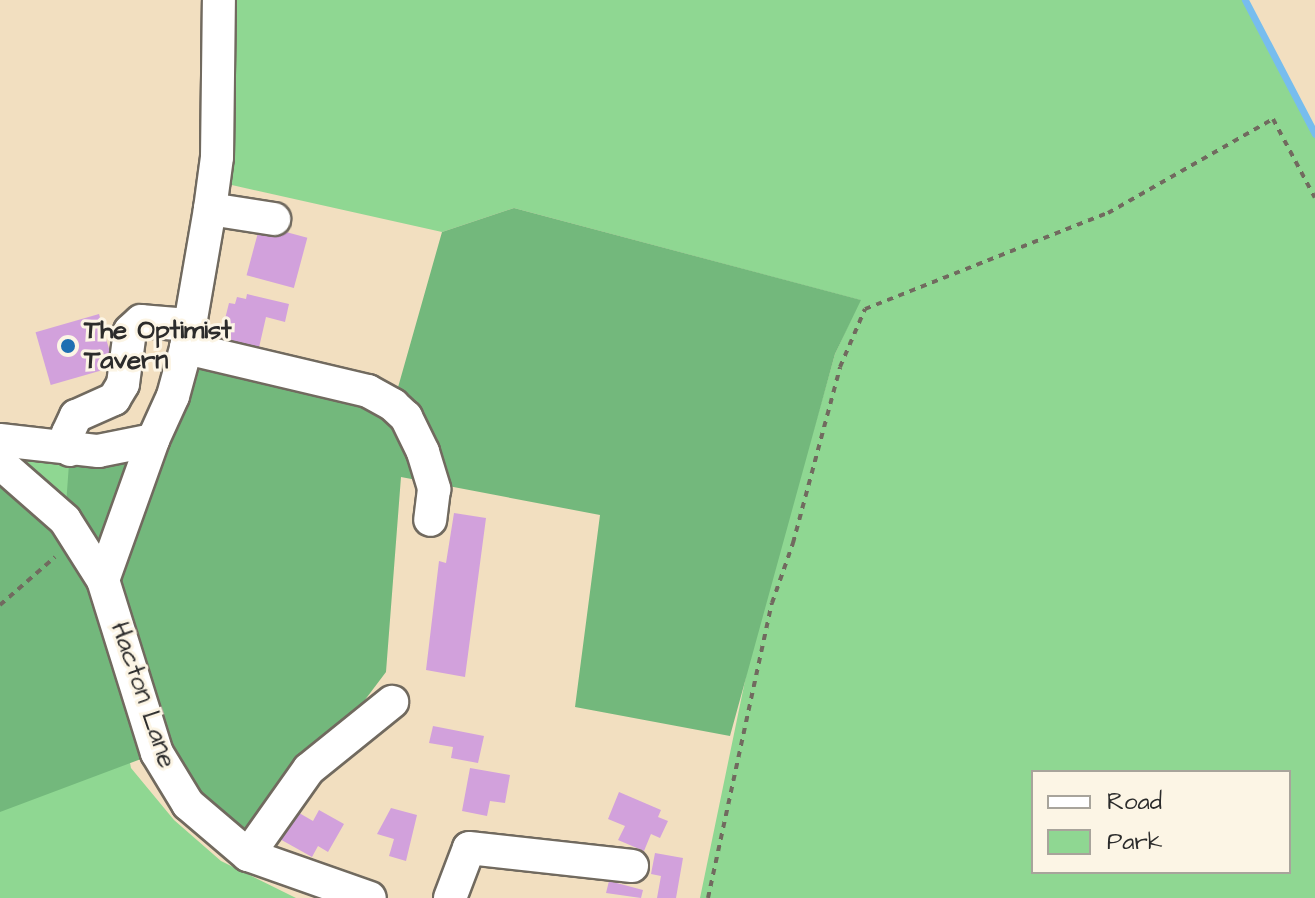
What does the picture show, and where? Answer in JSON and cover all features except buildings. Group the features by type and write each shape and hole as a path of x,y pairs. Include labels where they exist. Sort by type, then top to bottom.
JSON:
{"street":[{"path":"103,580 153,440 173,396 188,336 217,157 219,0"},
{"path":"210,209 274,219"},
{"path":"70,450 68,433 76,416 114,399 123,384 130,331 141,321 368,391 393,405 406,417 423,452 434,489 430,520"},
{"path":"0,440 98,451 153,440"},
{"name":"Hacton Lane","path":"0,463 65,520 103,580 157,753 188,804 248,855 370,898"},
{"path":"248,855 309,769 392,702"},
{"path":"450,898 469,848 632,866"}],"path":[{"path":"708,898 772,603 793,543 840,367 865,309 1108,213 1273,119 1315,198"},
{"path":"0,605 76,538"}],"green space":[{"path":"219,0 1245,0 1315,134 1315,898 700,898 752,647 835,354 860,300 514,208 442,232 214,181"},
{"path":"514,208 861,300 835,354 730,736 575,707 600,515 401,477 386,672 248,855 157,753 0,812 0,463 65,519 70,450 153,439 186,348 393,405 442,232"},
{"path":"0,440 70,450 131,768 174,820 221,861 296,898 0,898"}],"waterway":[{"path":"1245,0 1315,134"}],"place":[{"name":"The Optimist Tavern","path":"68,346"}]}
